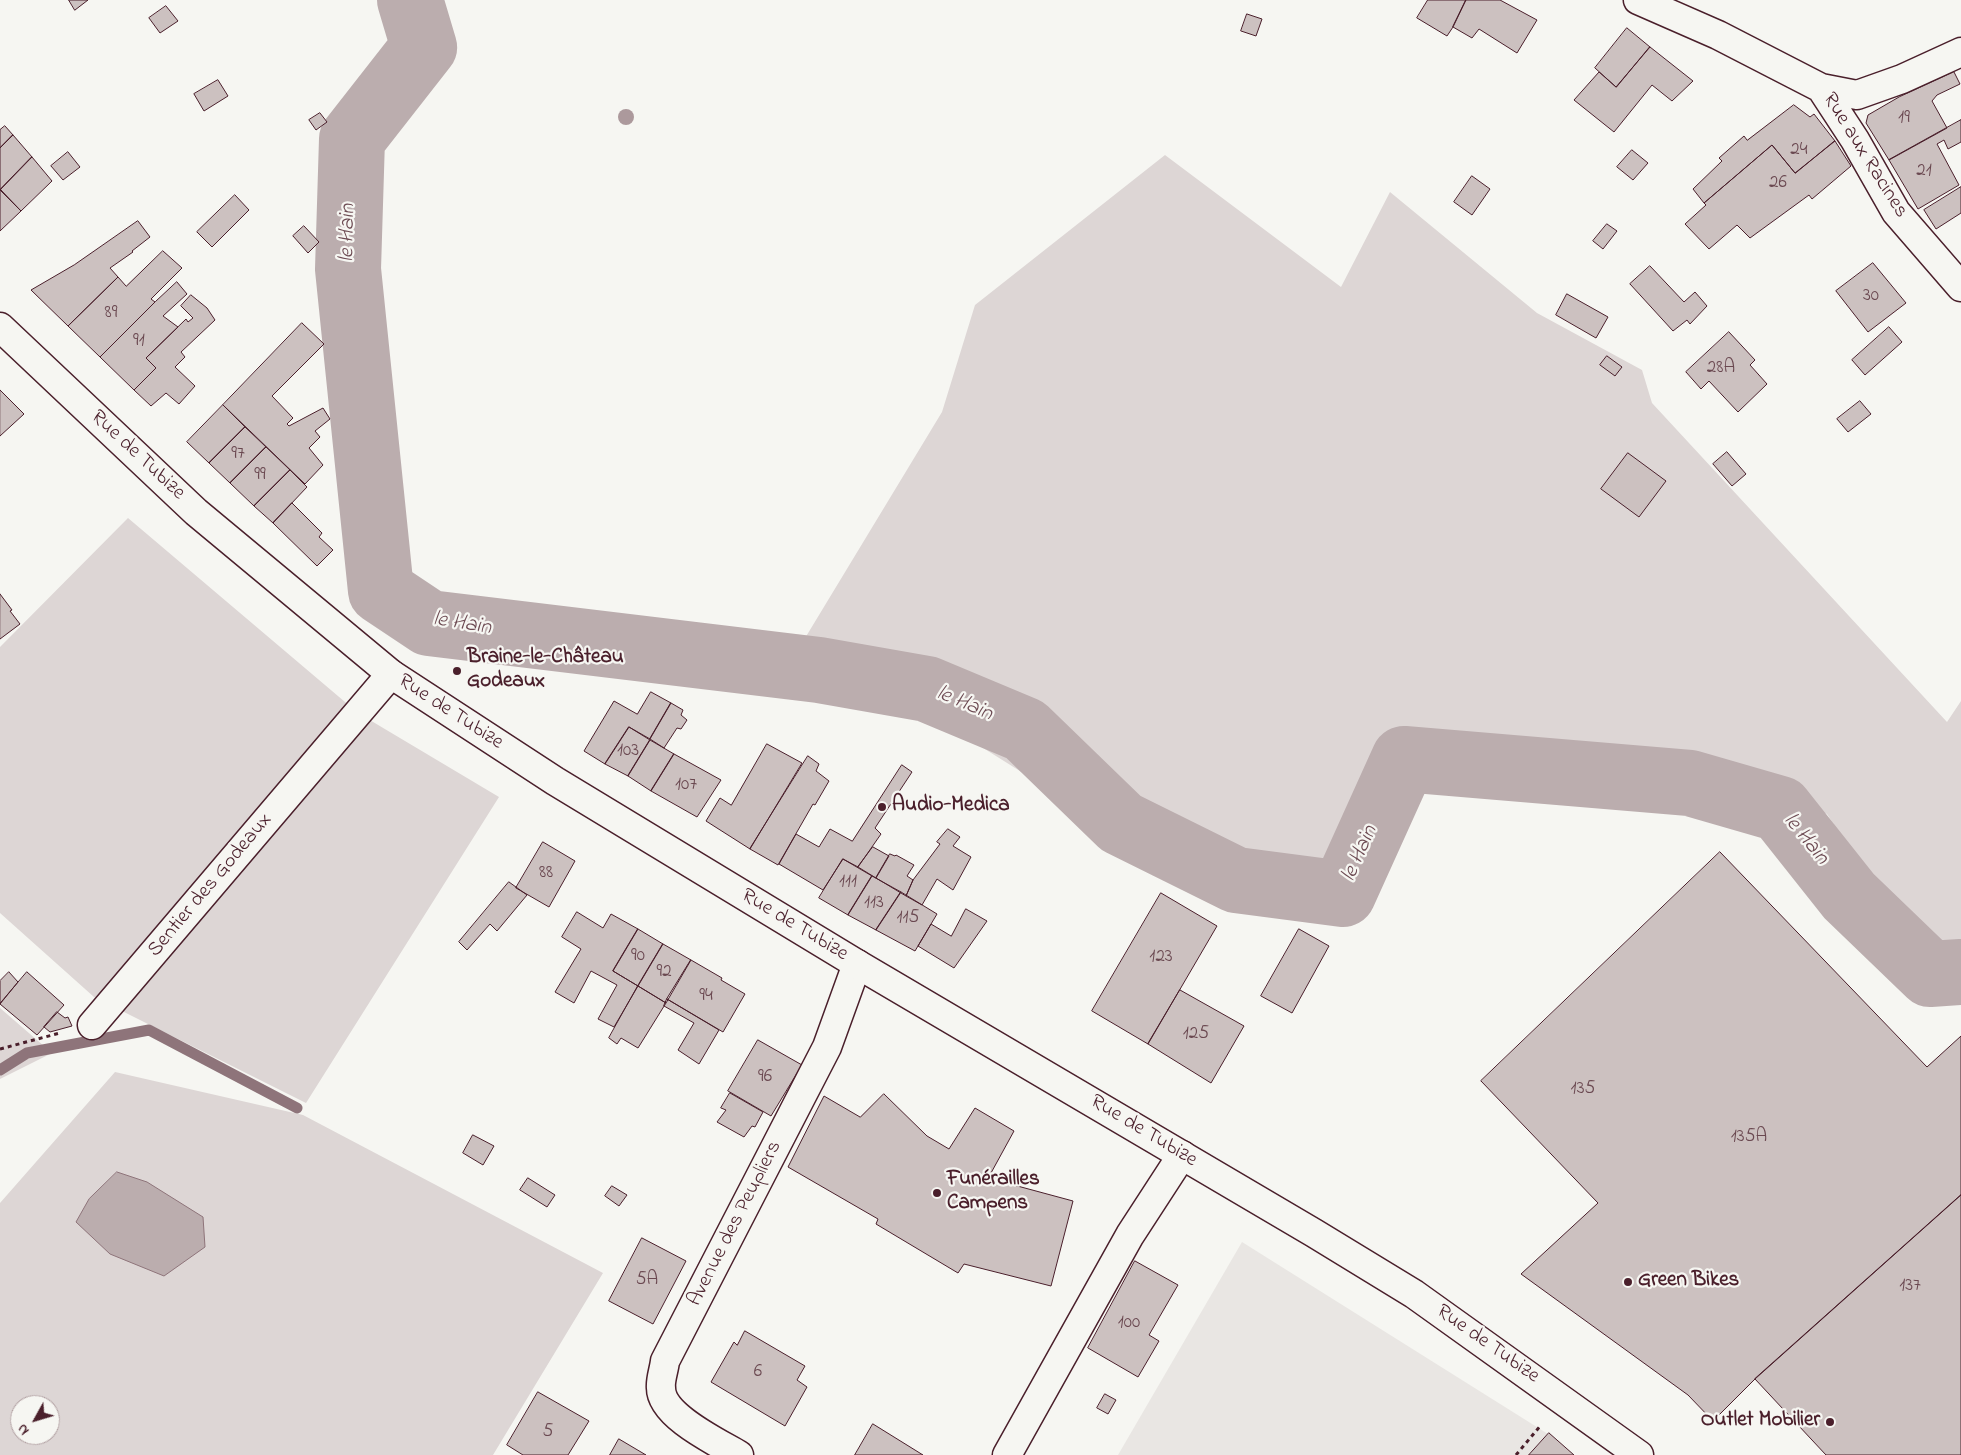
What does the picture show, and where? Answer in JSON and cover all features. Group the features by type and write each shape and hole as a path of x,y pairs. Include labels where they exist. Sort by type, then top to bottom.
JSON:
{"main road":[{"name":"Rue aux Racines","path":"1638,0 1718,35 1821,88 1855,140 1896,212 1961,287"},
{"path":"1821,88 1856,95 1902,79 1961,52"},
{"name":"Rue de Tubize","path":"0,328 196,512 391,674 556,782 857,964 1414,1294 1639,1455"},
{"name":"Sentier des Godeaux","path":"92,1025 391,674"},
{"name":"Avenue des Peupliers","path":"739,1455 680,1419 666,1404 660,1389 665,1361 827,1048 857,964"},
{"path":"1007,1455 1130,1235 1182,1155"}],"path":[{"path":"0,1049 92,1025"}],"shaded area":[{"path":"1165,155 1341,287 1390,192 1537,313 1642,370 1652,403 1947,722 1961,701 1961,948 1932,947 1874,886 1827,814 1745,776 1384,748 1358,812 1354,920 1192,879 929,714 773,691 942,412 975,305"},
{"path":"128,518 358,713 499,797 306,1103 94,997 0,913 0,647"},
{"path":"0,1008 52,1053 0,1079"},
{"path":"115,1072 303,1115 603,1273 493,1455 0,1455 0,1203"},
{"path":"117,1172 147,1182 203,1217 205,1247 164,1276 110,1254 76,1222 89,1199"},
{"path":"1242,1242 1548,1434 1572,1455 1118,1455"}],"building":[{"path":"69,0 88,0 75,10"},
{"path":"1428,0 1466,0 1447,36 1417,18"},
{"path":"1466,0 1500,0 1537,20 1517,53 1479,29 1472,38 1453,27"},
{"path":"166,6 178,21 160,33 149,18"},
{"path":"1247,14 1262,19 1256,36 1241,31"},
{"path":"1627,28 1650,47 1616,87 1595,68"},
{"path":"1650,47 1693,81 1672,101 1652,85 1614,132 1574,100 1599,72 1616,87"},
{"path":"1954,72 1960,84 1937,95 1932,101 1947,128 1889,160 1866,123 1868,115 1899,97"},
{"path":"218,80 228,96 204,111 194,94"},
{"path":"1794,105 1810,117 1814,114 1835,141 1795,173 1772,145 1704,203 1693,189 1722,161 1719,158 1744,136 1747,140"},
{"path":"320,113 327,122 316,130 309,120"},
{"path":"1961,120 1961,142 1948,149 1944,140 1937,144 1959,185 1918,209 1889,160"},
{"path":"5,126 13,135 0,148 0,130"},
{"path":"13,135 32,157 0,190 0,148"},
{"path":"1835,141 1851,166 1812,199 1809,195 1750,238 1737,225 1709,249 1685,224 1706,205 1704,203 1772,145 1795,173"},
{"path":"1632,150 1648,163 1633,180 1617,167"},
{"path":"68,152 80,167 63,180 51,166"},
{"path":"32,157 52,181 21,211 0,190"},
{"path":"1472,176 1490,189 1472,215 1454,202"},
{"path":"1961,187 1961,213 1936,229 1924,210"},
{"path":"0,191 21,211 0,231"},
{"path":"235,195 249,210 212,247 197,232"},
{"path":"138,221 150,237 110,268 118,277 68,326 31,290 74,265"},
{"path":"1607,224 1617,231 1603,249 1593,241"},
{"path":"304,226 319,242 308,253 293,236"},
{"path":"163,251 182,268 151,299 155,302 100,357 68,326 118,277 126,286"},
{"path":"1873,263 1906,303 1868,332 1836,291"},
{"path":"1650,266 1684,302 1695,292 1707,306 1690,324 1687,320 1673,331 1630,284"},
{"path":"177,282 187,294 163,316 178,327 146,358 156,368 134,390 100,357"},
{"path":"1567,294 1608,317 1596,338 1556,315"},
{"path":"191,295 207,308 215,320 181,352 185,357 175,367 195,386 179,404 166,393 151,406 134,390 156,368 146,358 186,319 188,322 193,318 181,306"},
{"path":"302,323 324,344 272,396 293,418 287,424 289,426 323,408 330,419 315,431 320,437 309,448 323,465 305,484 223,405"},
{"path":"1889,327 1902,342 1865,375 1852,360"},
{"path":"1729,332 1755,360 1750,365 1767,384 1738,412 1709,381 1701,389 1686,372"},
{"path":"1607,356 1622,367 1615,376 1600,365"},
{"path":"0,390 24,414 0,436"},
{"path":"1860,401 1871,414 1848,432 1837,419"},
{"path":"223,405 245,427 209,463 187,442"},
{"path":"245,427 266,447 230,483 209,463"},
{"path":"266,447 290,470 254,506 230,483"},
{"path":"1727,452 1746,474 1732,486 1713,464"},
{"path":"1628,453 1666,481 1639,517 1601,489"},
{"path":"290,470 307,487 273,523 254,506"},
{"path":"292,503 322,533 319,537 333,550 317,566 273,523"},
{"path":"0,594 20,624 0,639"},
{"path":"651,692 671,703 650,739 629,727 605,764 584,751 614,701 637,714"},
{"path":"671,703 683,710 681,715 687,720 681,729 677,728 664,748 650,739"},
{"path":"629,727 650,740 628,776 605,764"},
{"path":"650,740 674,754 651,791 628,776"},
{"path":"767,744 802,763 750,849 706,821 720,798 731,805"},
{"path":"674,754 721,780 697,817 651,791"},
{"path":"808,756 819,764 816,771 829,781 815,805 813,804 778,865 750,849"},
{"name":"Audio-Medica","path":"902,765 912,772 875,828 881,834 858,867 843,859 823,890 779,864 796,834 819,847 830,829 852,841"},
{"path":"948,829 960,837 953,846 971,857 953,890 937,879 922,905 906,896 913,880 940,844 937,842"},
{"path":"543,842 575,861 549,907 516,888"},
{"path":"873,847 889,856 876,878 858,867"},
{"path":"1720,852 1927,1067 1961,1036 1961,1195 1755,1379 1713,1421 1688,1395 1521,1274 1598,1203 1481,1081"},
{"path":"890,854 896,855 914,865 907,876 913,880 906,896 876,878"},
{"path":"843,859 872,876 848,915 819,898"},
{"path":"872,876 901,892 876,930 848,915"},
{"path":"509,882 527,895 497,931 490,924 467,950 459,942"},
{"path":"901,892 937,914 915,951 876,930"},
{"path":"1161,893 1217,926 1148,1044 1092,1011"},
{"path":"966,909 987,921 954,968 918,946 931,924 951,936"},
{"path":"577,912 603,928 611,914 638,929 613,971 638,986 614,1027 598,1019 617,985 591,971 574,1003 555,992 581,949 562,937"},
{"path":"638,929 663,944 638,986 613,971"},
{"path":"1299,929 1329,946 1292,1013 1261,996"},
{"path":"663,944 691,960 666,1003 638,986"},
{"path":"691,960 745,994 723,1032 667,999"},
{"path":"9,972 18,982 0,1004 0,981"},
{"path":"27,972 64,1005 37,1035 0,1004"},
{"path":"638,986 666,1003 638,1048 621,1038 617,1044 609,1038"},
{"path":"1180,990 1244,1026 1211,1083 1148,1044"},
{"path":"667,999 719,1030 699,1064 678,1050 694,1023 664,1006"},
{"path":"57,1012 65,1018 68,1017 72,1026 50,1032 44,1027"},
{"path":"758,1040 802,1065 771,1116 728,1091"},
{"path":"730,1093 763,1112 755,1127 752,1126 744,1137 717,1122 726,1110 721,1108"},
{"name":"Funérailles Campens","path":"884,1094 927,1136 949,1149 975,1108 1014,1131 991,1173 1010,1184 1073,1201 1051,1286 964,1264 958,1273 876,1224 878,1219 788,1167 824,1096 860,1117"},
{"path":"473,1135 494,1146 483,1165 463,1153"},
{"path":"528,1178 555,1195 547,1207 520,1190"},
{"path":"612,1186 627,1195 619,1206 605,1196"},
{"path":"1961,1195 1961,1455 1826,1455 1755,1379"},
{"path":"642,1238 686,1261 653,1324 609,1301"},
{"path":"1135,1261 1178,1285 1149,1335 1159,1341 1138,1377 1088,1348"},
{"path":"745,1331 805,1366 797,1380 807,1387 785,1426 711,1382 734,1342 737,1345"},
{"path":"538,1392 589,1421 568,1455 523,1455 507,1445"},
{"path":"1105,1394 1116,1400 1108,1414 1097,1408"},
{"path":"873,1424 923,1455 855,1455"},
{"path":"1549,1433 1574,1455 1529,1455"},
{"path":"619,1439 646,1455 610,1455"}],"waterway":[{"name":"le Hain","path":"410,0 424,47 352,139 348,269 381,591 429,623 819,670 927,689 1025,730 1121,823 1236,880 1343,894 1404,759 1690,783 1780,809 1849,896 1930,974 1961,972"},
{"path":"0,1070 27,1053 149,1030 297,1108"}],"place":[{"name":"Braine-le-Château Godeaux","path":"457,671"},
{"name":"Audio-Medica","path":"882,807"},
{"name":"Funérailles Campens","path":"937,1193"},
{"name":"Green Bikes","path":"1628,1282"},
{"name":"Outlet Mobilier","path":"1830,1422"}]}
